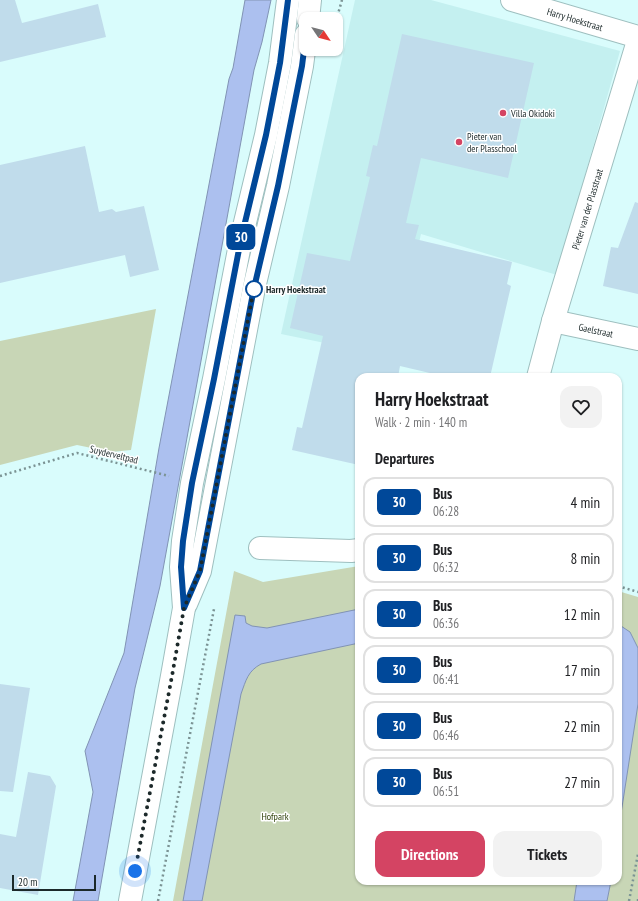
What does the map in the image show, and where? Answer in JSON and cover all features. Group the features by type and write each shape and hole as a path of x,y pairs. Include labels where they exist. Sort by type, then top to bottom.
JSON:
{"main road":[{"path":"184,608 181,567 183,541 192,483 241,239 266,135 280,63 288,0"},
{"path":"309,12 310,0"},
{"name":"Harry Hoekstraat","path":"512,0 638,38"},
{"name":"Pieter van der Plasstraat","path":"539,373 553,321 638,41"},
{"path":"130,901 184,608 200,571 254,288 278,186 303,56"},
{"name":"Gaelstraat","path":"553,321 638,339"},
{"path":"260,548 355,551"}],"path":[{"path":"339,12 342,0"},
{"name":"Suyderveltpad","path":"0,476 77,453 172,478"},
{"path":"622,587 638,592"},
{"path":"629,901 638,854"}],"shaded area":[{"name":"Pieter van der Plasschool","path":"355,0 431,0 620,51 557,275 421,234 393,357 281,334"}],"green space":[{"path":"156,309 131,450 111,452 77,445 0,465 0,341"},
{"name":"Hofpark","path":"355,567 355,885 622,885 622,592 638,597 638,901 173,901 234,571 263,582"}],"water":[{"path":"245,0 271,0 254,70 160,586 135,688 98,901 73,901 93,792 85,751 124,653 159,448"},
{"path":"355,610 355,644 261,664 248,676 241,694 202,901 183,901 235,615 245,616 246,623 252,626 267,628"},
{"path":"622,627 630,632 638,648 638,704 622,807"},
{"path":"576,885 610,885 607,901 574,901"}],"building":[{"path":"0,0 15,0 22,23 98,4 106,37 0,62"},
{"path":"402,34 534,63 508,178 421,158 406,223 419,225 415,239 512,262 507,284 511,286 491,373 430,373 400,366 399,373 355,373 355,464 292,450 297,427 302,428 323,336 290,328 307,253 350,261 370,177 366,176 373,145 377,146"},
{"path":"85,146 99,212 112,209 116,212 144,206 159,270 130,277 125,255 0,283 0,165"},
{"path":"635,202 638,203 638,294 603,286 611,247 618,248"},
{"path":"0,684 30,688 13,792 0,791"},
{"path":"28,772 50,776 56,786 38,895 0,888 0,834 16,837"}],"bus line":[{"name":"30","path":"288,0 280,63 266,135 241,239 192,483 183,541 181,567 184,608 200,571 254,288 278,186 303,56"}],"place":[{"name":"Villa Okidoki","path":"503,113"},
{"name":"Pieter van der Plasschool","path":"459,142"},
{"name":"Harry Hoekstraat","path":"254,289"}],"route":[{"path":"135,871 184,608 200,571 254,289"}]}
